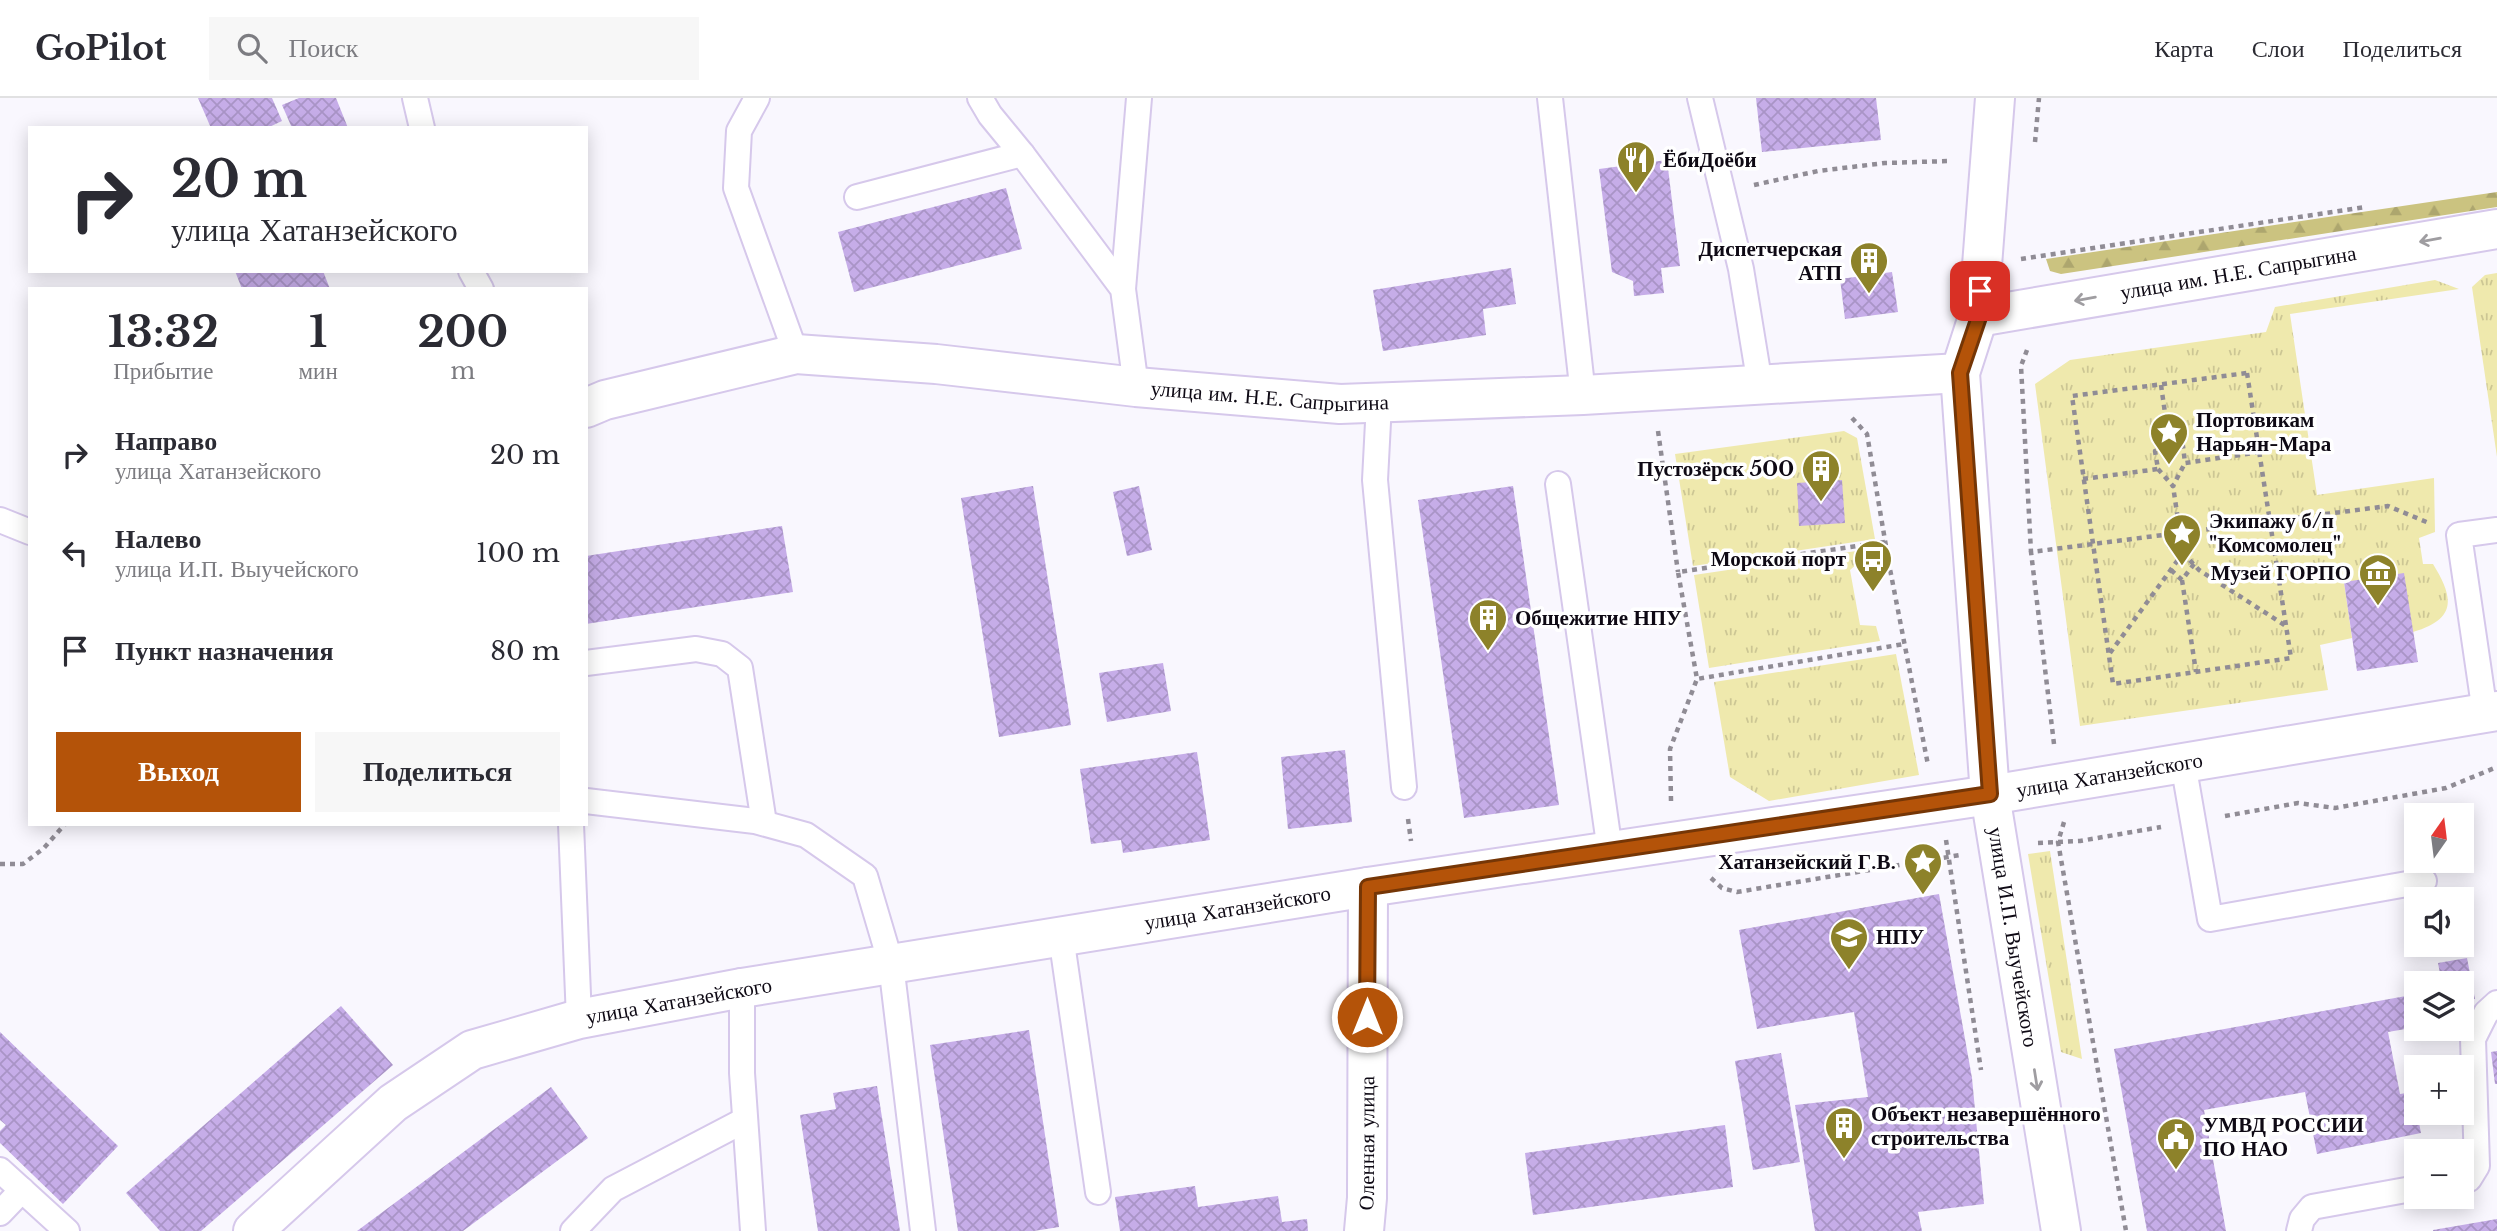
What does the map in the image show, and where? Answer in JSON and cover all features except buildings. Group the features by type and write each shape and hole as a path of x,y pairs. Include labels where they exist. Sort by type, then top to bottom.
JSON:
{"street":[{"name":"улица И.П. Выучейского","path":"1995,98 1979,317 1960,373 1990,794 2061,1231"},
{"name":"улица им. Н.Е. Сапрыгина","path":"1979,317 2497,229"},
{"name":"улица им. Н.Е. Сапрыгина","path":"588,407 604,400 796,354 936,364 1136,387 1340,404 1583,396 1960,373"},
{"name":"улица Хатанзейского","path":"253,1231 393,1103 472,1050 579,1019 742,988 1062,936 1368,887 1990,794 2491,712"},
{"name":"Оленная улица","path":"1364,1231 1367,1198 1368,887"}],"lane":[{"path":"415,98 422,126"},
{"path":"757,98 740,131 736,188 796,354"},
{"path":"980,98 990,116 1123,289"},
{"path":"1136,387 1123,289 1139,98"},
{"path":"1550,98 1583,396"},
{"path":"1700,98 1741,269 1760,385"},
{"path":"857,197 1021,154"},
{"path":"1379,403 1375,480 1404,787"},
{"path":"1558,484 1610,851"},
{"path":"0,520 28,532"},
{"path":"2491,712 2459,535 2497,530"},
{"path":"588,663 696,649 722,654 740,668 764,823"},
{"path":"2183,763 2210,919 2424,881"},
{"path":"588,801 764,823 806,835 865,876 891,964 923,1231"},
{"path":"571,826 579,1019"},
{"path":"1062,936 1098,1192"},
{"path":"742,988 742,1073 753,1231"},
{"path":"2474,1171 2477,1166 2473,1039 2486,1013 2497,1003"},
{"path":"574,1230 613,1189 745,1120"},
{"path":"0,1170 67,1231"},
{"path":"0,1213 22,1190"},
{"path":"2300,1231 2302,1219 2312,1206 2404,1190"}],"path":[{"path":"1723,192 1818,171 1885,163 1990,160"},
{"path":"1982,264 2375,206"},
{"path":"2032,346 2026,351 2021,366 2031,552 2056,754"},
{"path":"2247,373 2291,658 2113,684 2072,396 2161,384 2247,373"},
{"path":"1827,381 1854,423 1867,433 1928,766"},
{"path":"2161,384 2170,448"},
{"path":"1653,391 1678,572 1697,679 1670,749 1673,842 1722,888 1737,892 1962,855"},
{"path":"2173,486 2185,463 2183,446 2155,450 2158,469 2173,486 2183,553 2194,564 2286,626"},
{"path":"2185,463 2260,452"},
{"path":"2084,479 2158,469"},
{"path":"2031,552 2388,506 2459,535"},
{"path":"1678,572 1885,542"},
{"path":"2109,654 2183,553"},
{"path":"2182,580 2194,564"},
{"path":"2171,570 2182,580 2196,672"},
{"path":"1697,679 1904,645"},
{"path":"2026,844 2080,841 2298,803 2335,808 2446,788 2497,767"},
{"path":"1404,787 1416,880"},
{"path":"2066,816 2058,842 2126,1231"},
{"path":"0,864 23,864 44,848 63,826"},
{"path":"1944,829 1981,1070"}],"green space":[{"path":"2497,192 2497,207 2061,274 2050,271 2046,259"},
{"path":"2497,273 2497,457 2472,287 2485,275"},
{"path":"2435,280 2459,289 2290,314 2317,495 2434,478 2435,532 2419,538 2423,564 2433,564 2445,587 2448,597 2444,614 2438,621 2413,632 2344,582 2352,638 2320,645 2328,690 2080,726 2035,384 2070,360 2266,332 2275,307"},
{"path":"1844,431 1857,438 1875,539 1693,566 1675,454"},
{"path":"1863,550 1864,558 1850,570 1860,625 1876,626 1880,641 1709,668 1694,575"},
{"path":"1896,654 1919,775 1769,801 1730,777 1714,682"},
{"path":"2050,851 2082,1059 2061,1052 2028,854"}],"place":[{"name":"ЁбиДоёби","path":"1636,194"},
{"name":"Диспетчерская АТП","path":"1869,295"},
{"name":"Портовикам Нарьян-Мара","path":"2169,466"},
{"name":"Пустозёрск 500","path":"1821,503"},
{"name":"Экипажу б/п \"Комсомолец\"","path":"2182,567"},
{"name":"Морской порт","path":"1873,593"},
{"name":"Музей ГОРПО","path":"2378,607"},
{"name":"Общежитие НПУ","path":"1488,652"},
{"name":"Хатанзейский Г.В.","path":"1923,896"},
{"name":"НПУ","path":"1849,971"},
{"name":"Объект незавершённого строительства","path":"1844,1160"},
{"name":"УМВД РОССИИ ПО НАО","path":"2176,1171"}],"route":[{"path":"1367,1017 1368,887 1990,794 1960,373 1979,317 1980,291"}]}
